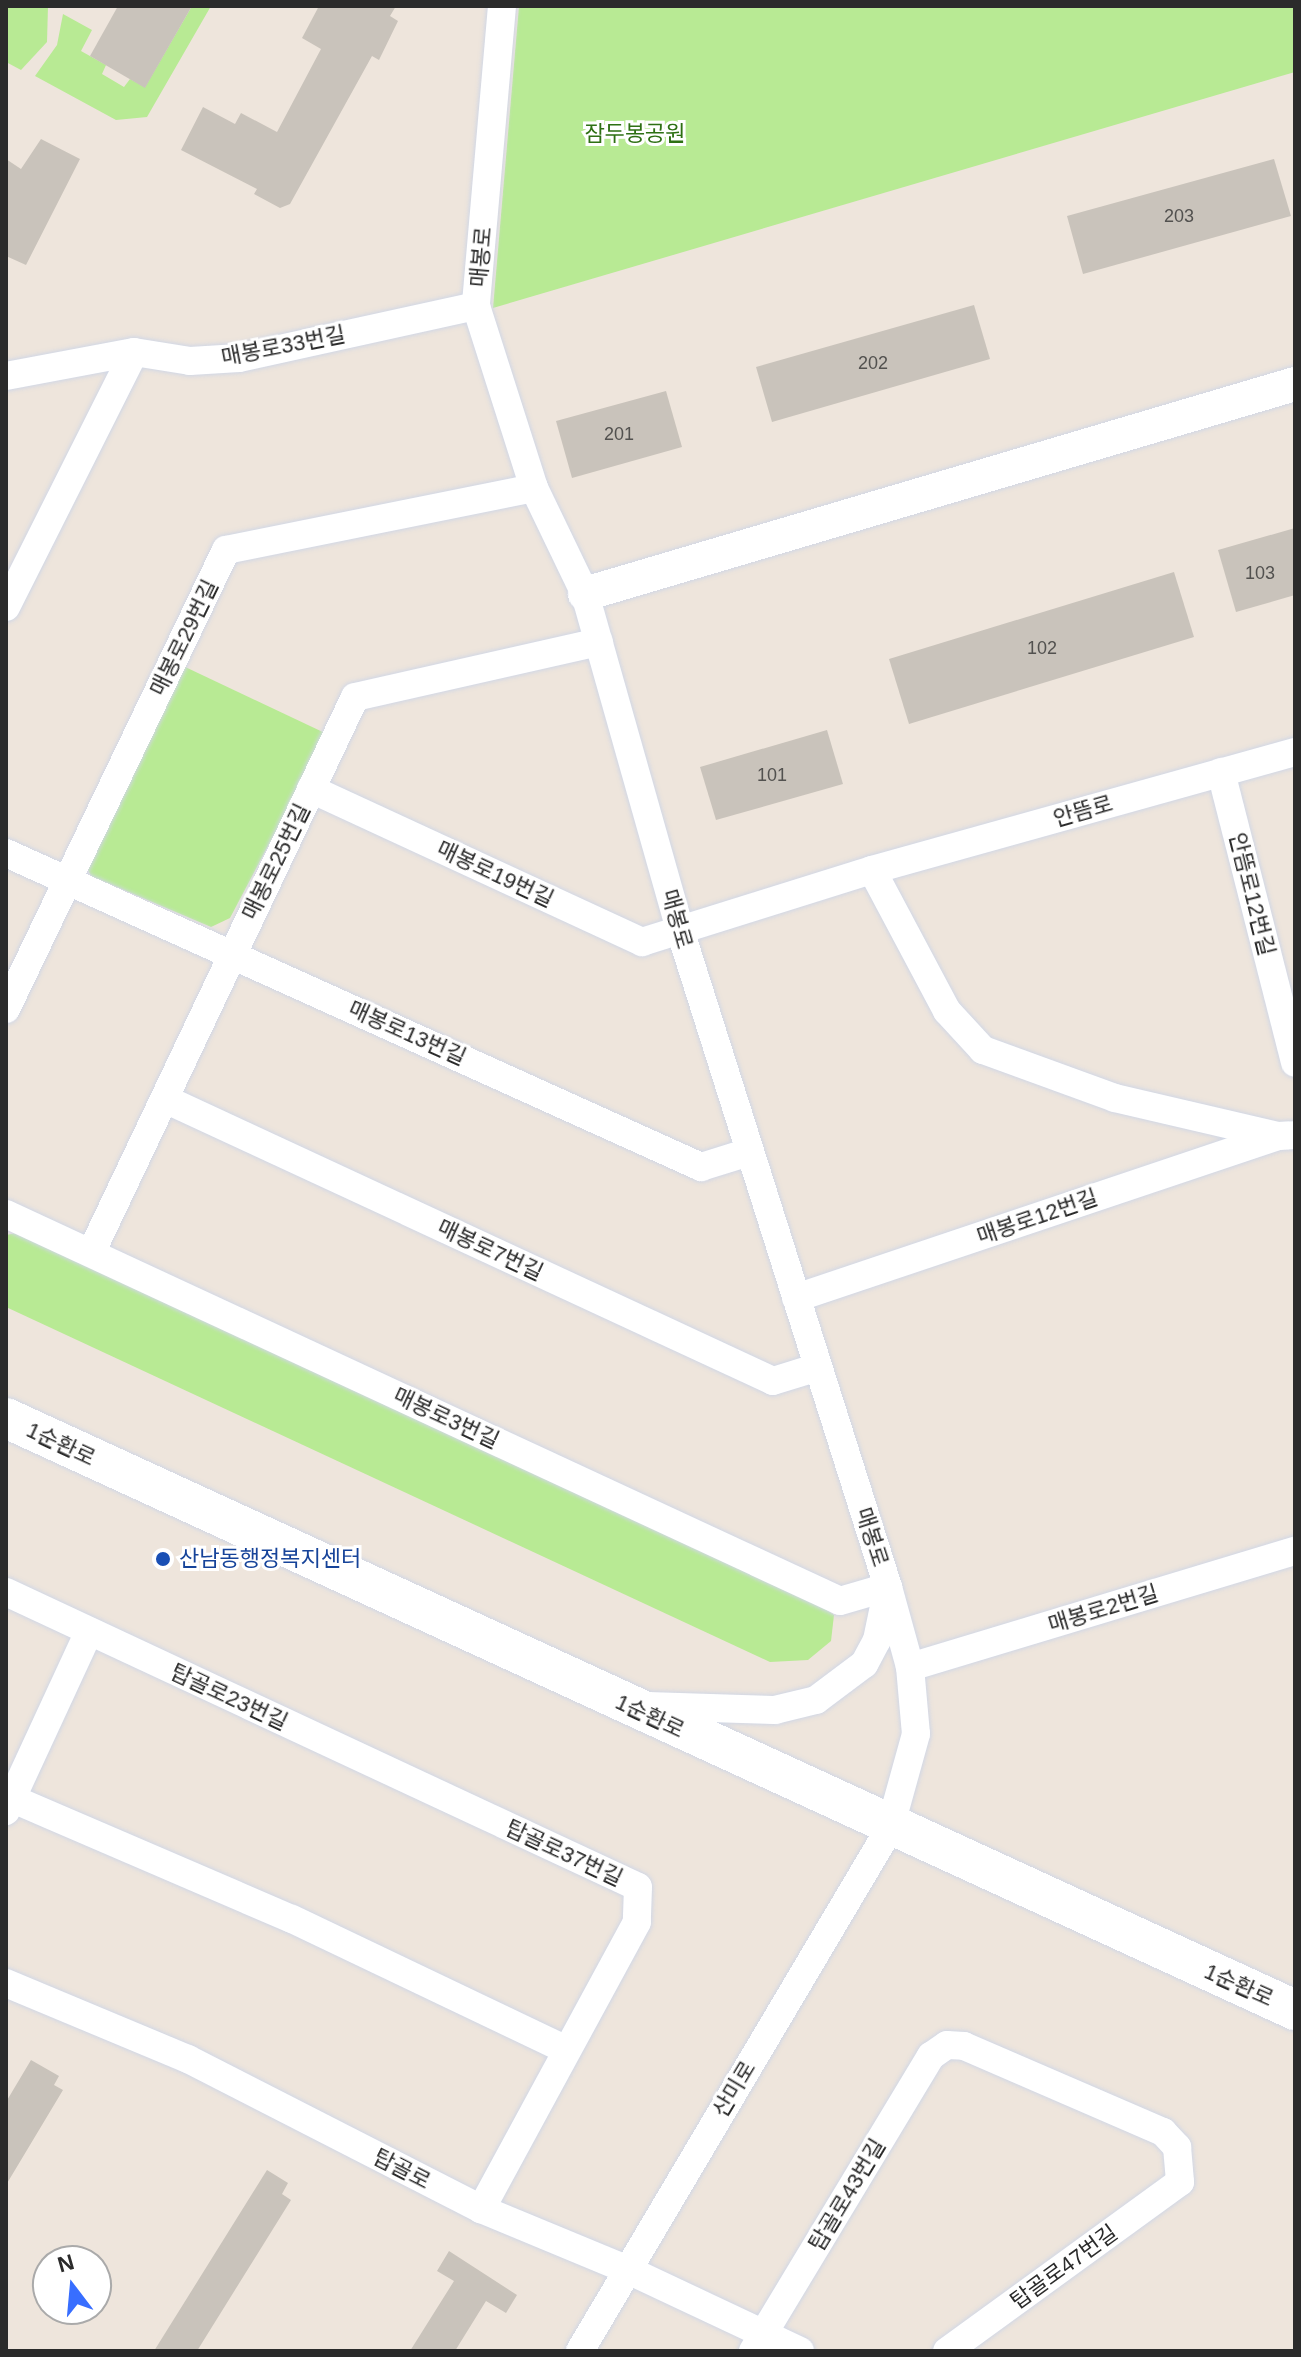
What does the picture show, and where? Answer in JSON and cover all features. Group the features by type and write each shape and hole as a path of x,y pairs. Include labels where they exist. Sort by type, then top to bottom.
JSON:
{"main road":[{"name":"1순환로","path":"6,1418 890,1828 1295,2010"}],"street":[{"name":"매봉로","path":"502,6 476,306 534,488 585,594 680,930 888,1587 910,1667 916,1734 890,1828"},
{"name":"매봉로33번길","path":"6,376 134,352 190,361 239,358 476,306"},
{"path":"6,607 134,352"},
{"path":"585,594 1295,384"},
{"name":"매봉로29번길","path":"6,1009 226,550 534,488"},
{"name":"매봉로25번길","path":"91,1253 355,697 599,642"},
{"name":"안뜸로","path":"680,930 872,870 1295,752"},
{"name":"안뜸로12번길","path":"1221,772 1295,1063"},
{"name":"매봉로19번길","path":"311,789 642,942 680,930"},
{"name":"매봉로13번길","path":"6,853 701,1167 749,1152"},
{"name":"매봉로12번길","path":"872,870 947,1011 983,1050 1115,1098 1286,1136"},
{"name":"매봉로7번길","path":"165,1099 773,1381 818,1367"},
{"name":"매봉로12번길","path":"796,1298 1286,1136"},
{"name":"매봉로3번길","path":"6,1214 840,1601 888,1587"},
{"name":"매봉로2번길","path":"910,1667 1295,1551"},
{"path":"627,1705 775,1710 816,1700 864,1664 877,1640 888,1587"},
{"name":"탑골로23번길","path":"6,1592 369,1762"},
{"path":"89,1631 8,1802 292,1919 564,2049"},
{"name":"탑골로37번길","path":"369,1762 638,1887 637,1922 564,2049 481,2209"},
{"name":"산미로","path":"580,2351 890,1828"},
{"name":"탑골로","path":"6,1983 188,2059 481,2209 628,2270 758,2343 800,2351"},
{"name":"탑골로43번길","path":"758,2343 931,2056 947,2045 964,2046 1163,2132 1177,2147 1180,2182"},
{"name":"탑골로47번길","path":"947,2351 1180,2182"}],"green space":[{"path":"8,6 48,6 47,42 21,70 6,62"},
{"path":"192,6 211,6 147,117 116,120 35,76 57,45 63,14 92,30 81,51 106,65 102,74 124,87 130,79 145,87"},
{"name":"잠두봉공원","path":"519,6 1295,6 1295,72 493,308"},
{"path":"181,665 327,734 230,918 211,927 91,876 83,860"},
{"path":"22,1232 806,1595 834,1615 831,1641 808,1660 770,1662 6,1307 6,1235"}],"building":[{"path":"118,6 192,6 145,88 90,56"},
{"path":"319,6 396,6 390,16 398,21 379,60 372,56 290,204 280,208 254,194 257,189 181,150 203,107 235,124 241,113 277,132 321,49 302,38"},
{"path":"41,139 80,159 26,265 6,256 6,159 21,169"},
{"path":"1274,159 1291,216 1083,274 1067,216"},
{"path":"974,305 990,359 772,422 756,367"},
{"path":"666,391 682,447 572,478 556,421"},
{"path":"1295,528 1295,595 1236,612 1218,550"},
{"path":"1174,572 1194,637 909,724 889,659"},
{"path":"827,730 843,784 716,820 700,767"},
{"path":"31,2060 59,2076 54,2085 63,2090 6,2185 6,2102"},
{"path":"267,2170 288,2183 282,2194 291,2200 197,2351 154,2351"},
{"path":"449,2251 517,2295 506,2313 486,2301 455,2351 410,2351 454,2281 437,2271"}],"place":[{"name":"산남동행정복지센터","path":"163,1559"}]}
